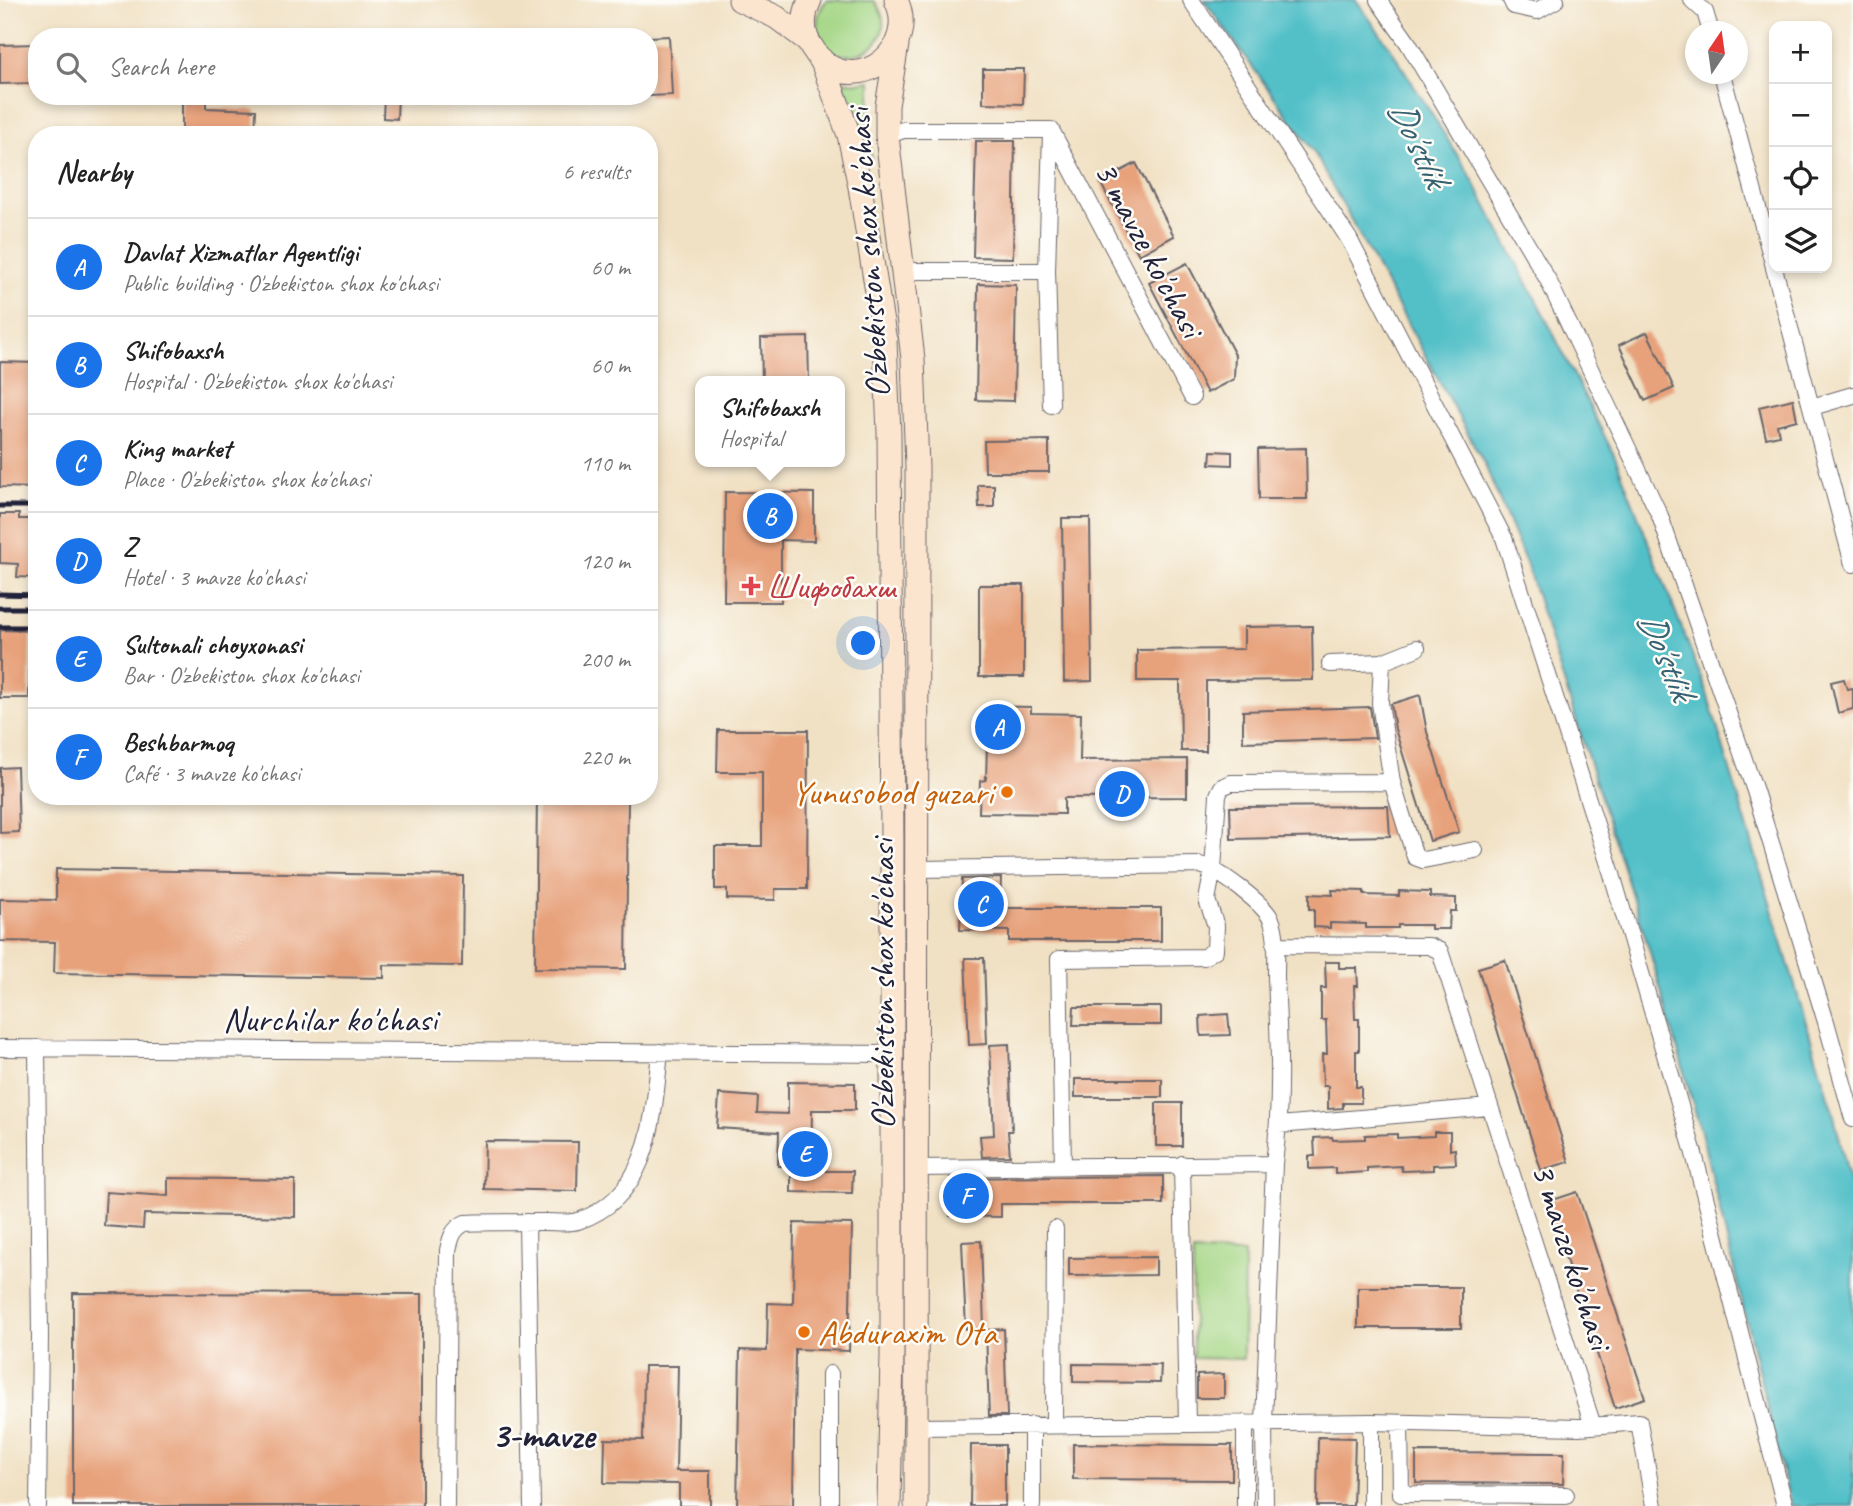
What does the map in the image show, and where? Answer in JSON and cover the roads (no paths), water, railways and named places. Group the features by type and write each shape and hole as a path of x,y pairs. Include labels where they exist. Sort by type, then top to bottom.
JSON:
{"main road":[{"name":"O'zbekiston shox ko'chasi","path":"740,0 776,17 807,40 821,60 849,135 885,341 889,433 892,1055 889,1506"},
{"path":"807,40 804,24 810,0"},
{"name":"O'zbekiston shox ko'chasi","path":"901,3 902,29 887,106 887,136 913,359 917,467 916,1506"},
{"path":"821,60 836,69 853,72 878,64 886,59 897,45"}],"street":[{"path":"1191,0 1349,239 1504,538 1611,871 1685,1123 1785,1506"},
{"path":"1378,0 1408,43 1548,280 1660,516 1755,791 1853,1119"},
{"path":"1511,0 1514,6 1537,11 1556,0"},
{"path":"1692,0 1711,6"},
{"path":"1725,84 1769,249"},
{"path":"887,136 903,130 1051,130"},
{"name":"3 mavze ko'chasi","path":"1051,130 1047,271 1051,405"},
{"name":"3 mavze ko'chasi","path":"1051,130 1192,397"},
{"path":"903,271 1047,271"},
{"path":"1775,273 1853,564"},
{"path":"1812,407 1853,395"},
{"path":"1330,664 1382,662 1417,648"},
{"path":"1382,662 1380,704 1392,782 1415,857 1423,860 1475,850"},
{"path":"1063,1166 1059,959 1204,957 1215,950 1216,926 1207,900 1213,869 1218,795 1222,786 1392,782"},
{"path":"918,869 1191,864 1213,869 1268,913 1273,926 1275,945 1279,1125 1274,1164 1264,1423 1265,1506"},
{"name":"3 mavze ko'chasi","path":"1275,945 1437,948 1443,956 1593,1426"},
{"name":"Nurchilar ko'chasi","path":"0,1048 892,1055"},
{"path":"37,1048 40,1336 38,1506"},
{"path":"446,1506 448,1250 451,1237 456,1228 465,1223 576,1222 600,1210 624,1191 648,1143 660,1052"},
{"path":"1279,1125 1489,1107"},
{"path":"1182,1164 1187,1424"},
{"path":"917,1168 1274,1164"},
{"path":"527,1222 532,1506"},
{"path":"1054,1425 1055,1229"},
{"path":"830,1374 830,1506"},
{"path":"916,1427 1371,1422 1593,1426 1639,1422 1654,1506"},
{"path":"1371,1422 1371,1506"},
{"path":"1245,1423 1245,1506"},
{"path":"1400,1423 1401,1494 1566,1495"},
{"path":"1032,1425 1032,1506"}],"water":[{"name":"Do'stlik","path":"1204,0 1356,0 1391,49 1471,177 1615,457 1706,690 1834,1116 1853,1194 1853,1506 1791,1506 1701,1132 1650,952 1526,563 1485,465 1314,152"}],"railway":[{"path":"0,506 28,506"},
{"path":"0,594 28,595"},
{"path":"0,608 28,608"},
{"path":"0,627 28,627"}],"place":[{"name":"Shifobaxsh","path":"770,516"},
{"name":"Шифобахш","path":"751,586"},
{"name":"Davlat Xizmatlar Agentligi","path":"998,727"},
{"name":"Yunusobod guzari","path":"1007,792"},
{"name":"Z","path":"1122,794"},
{"name":"King market","path":"981,904"},
{"name":"Sultonali choyxonasi","path":"805,1154"},
{"name":"Beshbarmoq","path":"966,1196"},
{"name":"Abduraxim Ota","path":"804,1332"}],"district":[{"name":"3-mavze","path":"543,1434"}]}
